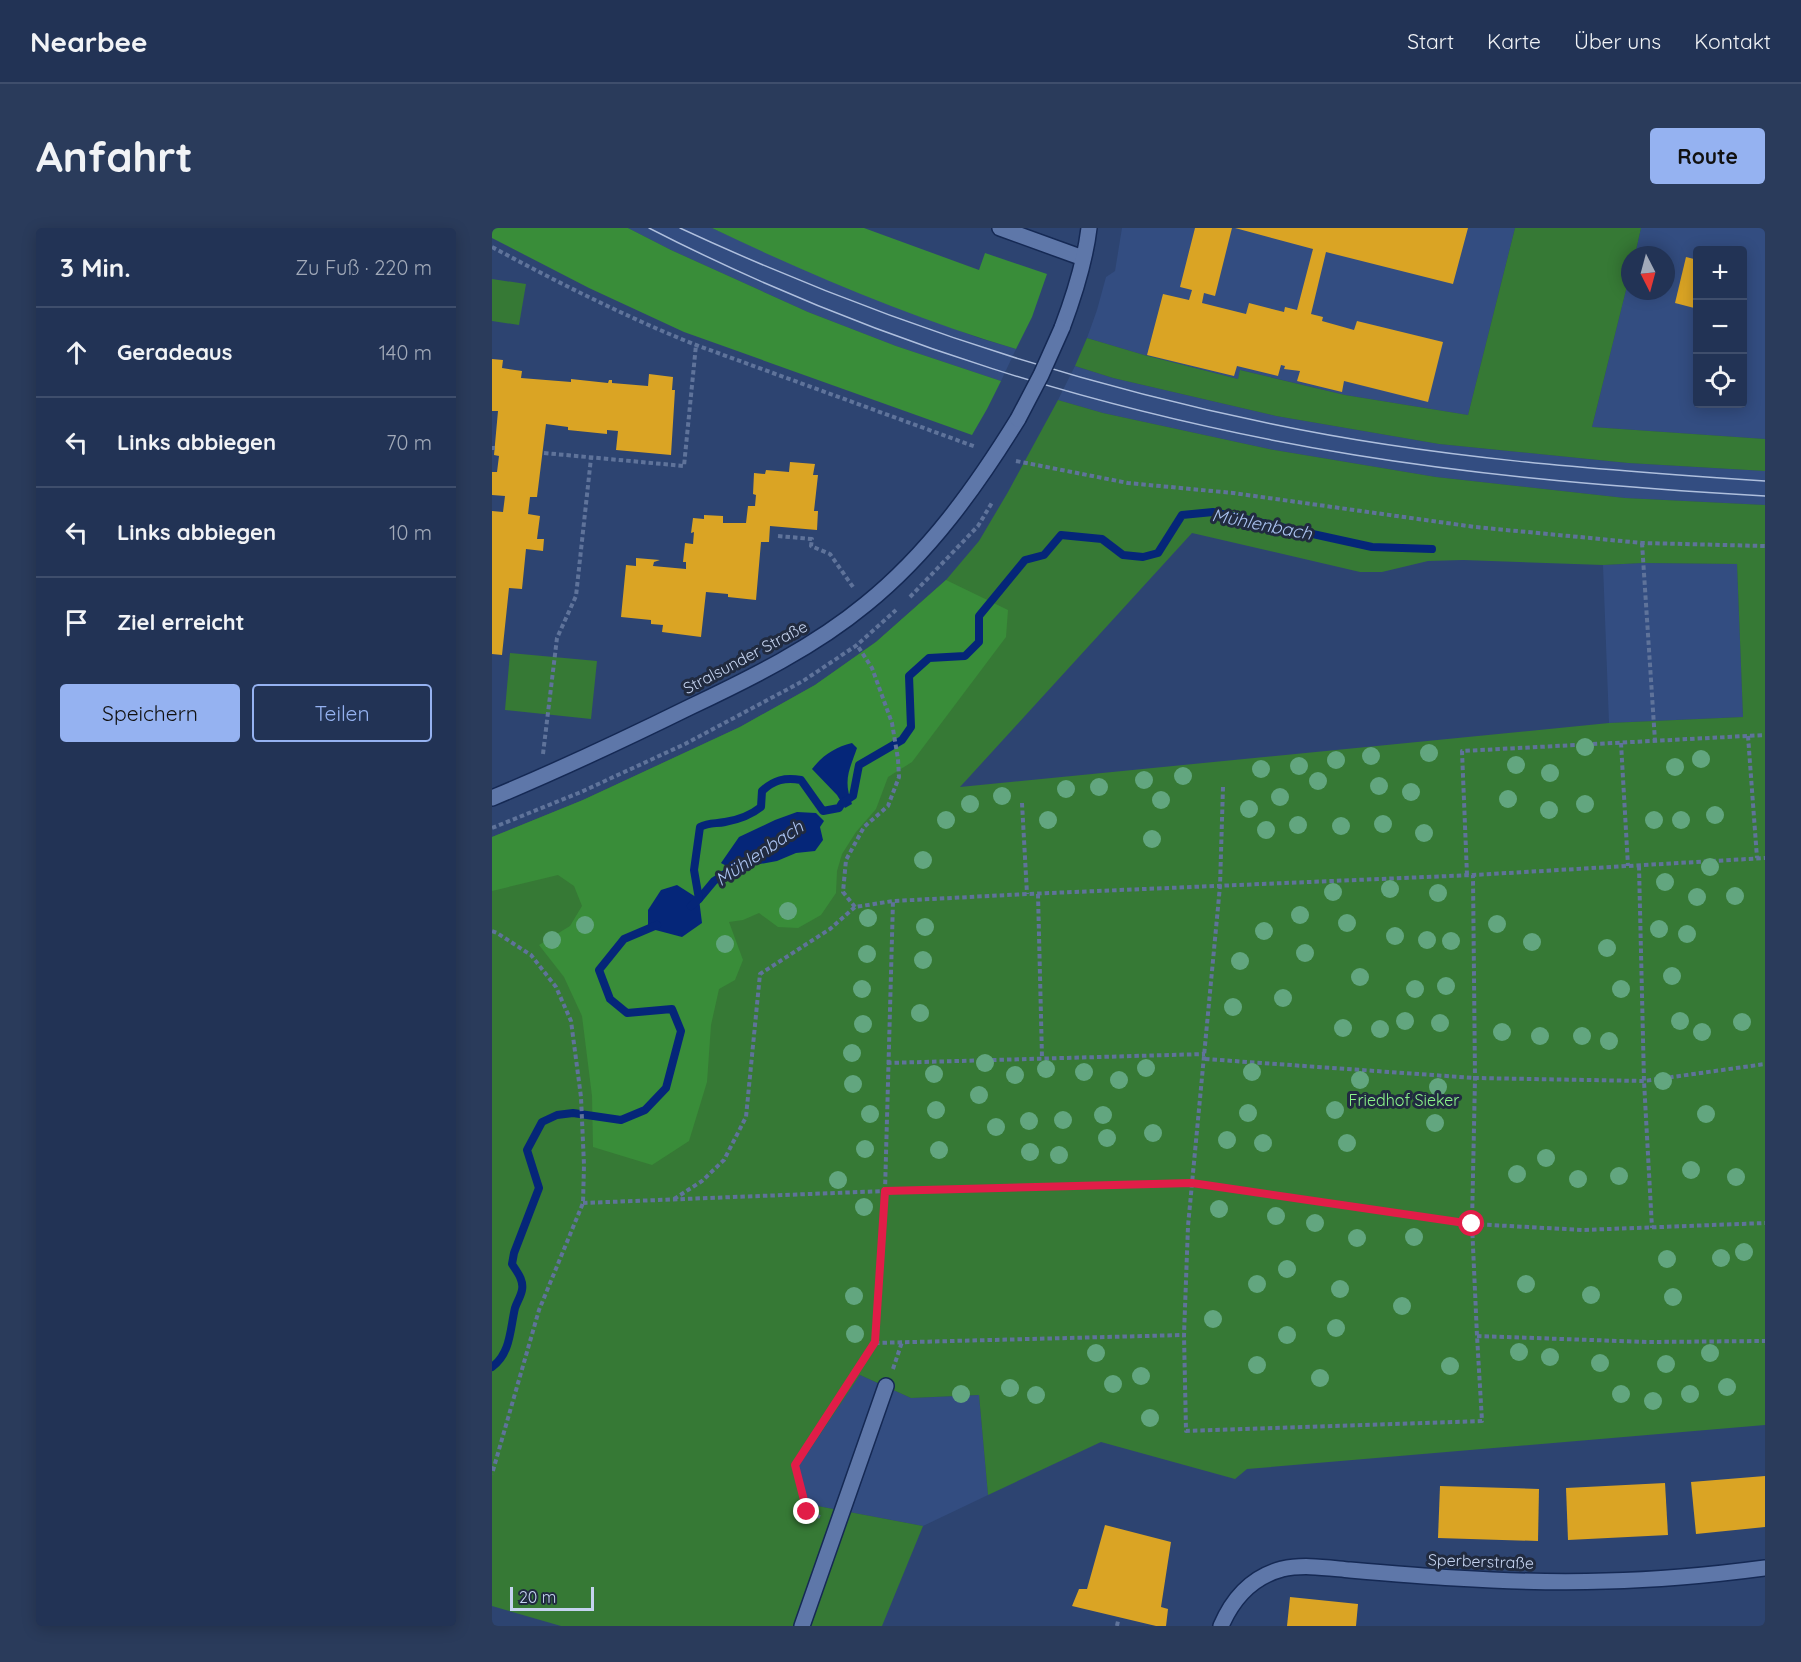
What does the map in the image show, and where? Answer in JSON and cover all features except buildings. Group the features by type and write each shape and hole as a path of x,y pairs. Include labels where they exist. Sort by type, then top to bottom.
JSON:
{"street":[{"path":"1000,228 1083,258"},
{"name":"Stralsunder Straße","path":"492,798 602,751 785,659 866,605 904,570 941,531 986,471 1018,419 1041,375 1072,302 1089,228"},
{"path":"802,1626 840,1524 886,1386"},
{"name":"Sperberstraße","path":"1221,1626 1237,1597 1247,1587 1264,1575 1305,1566 1429,1577 1605,1582 1672,1578 1765,1568"}],"path":[{"path":"492,247 622,313 696,345 976,447 970,456"},
{"path":"544,453 684,466 696,345"},
{"path":"552,753 542,758 557,638 576,596 591,458"},
{"path":"1015,460 1128,483 1233,493 1475,527 1642,543 1765,546"},
{"path":"778,536 812,539 811,546 830,554 866,605"},
{"path":"1642,543 1655,741"},
{"path":"845,593 860,581"},
{"path":"492,828 581,792 685,744 803,681 857,645 872,668 892,723 899,777 888,806 864,828 846,860 843,892 855,907"},
{"path":"1467,875 1462,751 1765,735"},
{"path":"1748,736 1758,858"},
{"path":"1621,743 1628,866"},
{"path":"1223,788 1220,886 1188,1226 1184,1335 1186,1431 1482,1421 1472,1224 1475,1078 1473,875"},
{"path":"1022,802 1027,894"},
{"path":"675,1199 702,1181 724,1160 746,1117 760,974 830,929 855,907 893,901 1473,875 1765,858"},
{"path":"1639,865 1644,1081 1652,1228"},
{"path":"1038,894 1042,1058"},
{"path":"840,1524 807,1512 795,1465 875,1342 885,1191 893,901"},
{"path":"492,931 531,955 556,987 572,1021 582,1097 583,1133 583,1203 538,1310 492,1474"},
{"path":"887,1063 1042,1058 1205,1057 1475,1078 1644,1081 1765,1064"},
{"path":"583,1203 885,1191 1192,1183 1472,1224 1583,1230 1765,1223"},
{"path":"875,1342 1184,1335"},
{"path":"1477,1336 1648,1342 1765,1341"},
{"path":"886,1386 902,1342"}],"shaded area":[{"path":"628,228 712,228 896,307 979,338 1016,349 1001,381 896,346 808,312"},
{"path":"1122,228 1515,228 1468,415 1345,395 1241,370 1238,379 1087,338 1106,277 1115,271"},
{"path":"1641,228 1765,228 1765,439 1592,427 1624,300 1675,300 1675,246 1637,246"},
{"path":"1075,366 1113,378 1276,416 1439,444 1628,463 1765,471 1765,505 1625,498 1436,477 1269,449 1103,413 1058,400"},
{"path":"1737,564 1743,717 1609,723 1603,565"},
{"path":"860,1375 911,1398 979,1395 988,1495 923,1526 807,1504 798,1467"}],"green space":[{"path":"492,228 628,228 808,312 896,346 1001,381 972,435 684,332 589,288 492,238"},
{"path":"712,228 864,228 979,270 985,253 1047,274 1032,317 1016,349 938,324 862,294"},
{"path":"1515,228 1641,228 1637,246 1621,246 1621,300 1624,300 1592,427 1765,439 1765,471 1628,463 1439,444 1276,416 1113,378 1075,366 1087,338 1238,379 1240,370 1345,395 1468,415"},
{"path":"492,279 526,284 519,325 492,321"},
{"name":"Friedhof Sieker","path":"1058,400 1103,413 1269,449 1436,477 1625,498 1765,505 1765,1425 1247,1469 1235,1479 1101,1442 988,1495 979,1395 911,1398 860,1375 798,1467 807,1504 923,1526 882,1626 561,1626 492,1606 492,837 583,800 740,727 815,685 876,642 946,580 979,541","holes":["1192,533 1360,572 1382,572 1428,561 1463,560 1603,565 1737,564 1743,717 1609,723 960,787"]},
{"path":"946,580 1008,610 1006,637 912,762 888,777 876,809 856,832 842,854 837,871 836,893 821,915 798,928 778,927 759,913 743,920 729,922 743,960 735,980 719,989 711,1025 707,1082 689,1141 652,1165 593,1147 592,1096 582,1016 564,977 539,945 570,926 582,906 574,886 558,875 492,891 492,837 583,800 740,727 815,685 876,642"},
{"path":"510,653 597,661 591,719 505,710"}],"water":[{"path":"852,743 857,748 848,782 852,804 845,808 837,795 812,769 829,753"},
{"path":"797,812 816,813 824,821 820,827 823,840 815,851 796,853 777,861 732,869 721,863 739,837"},
{"path":"677,885 699,899 702,923 682,937 648,928 648,910 661,890"}],"waterway":[{"name":"Mühlenbach","path":"691,906 699,899 694,870 700,827 734,820 753,812 761,807 762,791 771,784 785,779 801,780 823,811 839,808 842,803 853,796 859,765 902,740 911,727 909,676 929,658 965,656 979,642 979,616 1025,560 1044,555 1061,535 1102,539 1123,555 1143,557 1158,553 1182,515 1213,512 1372,547 1432,549"},
{"name":"Mühlenbach","path":"699,899 714,881 740,864"},
{"name":"Mühlenbach","path":"492,1367 506,1348 515,1308 522,1290 521,1279 512,1264 539,1188 527,1150 542,1122 557,1115 573,1113 621,1120 645,1110 666,1088 681,1031 672,1009 627,1013 610,999 599,970 624,939 657,925"}],"tram line":[{"path":"649,228 732,269 818,306 905,339 993,369 1173,419 1355,455 1457,470 1611,485 1765,496"},
{"path":"680,228 751,260 897,318 1045,367 1196,407 1272,424 1394,446 1579,467 1765,481"}],"route":[{"path":"807,1512 795,1465 875,1342 885,1191 1192,1183 1472,1224"}]}
